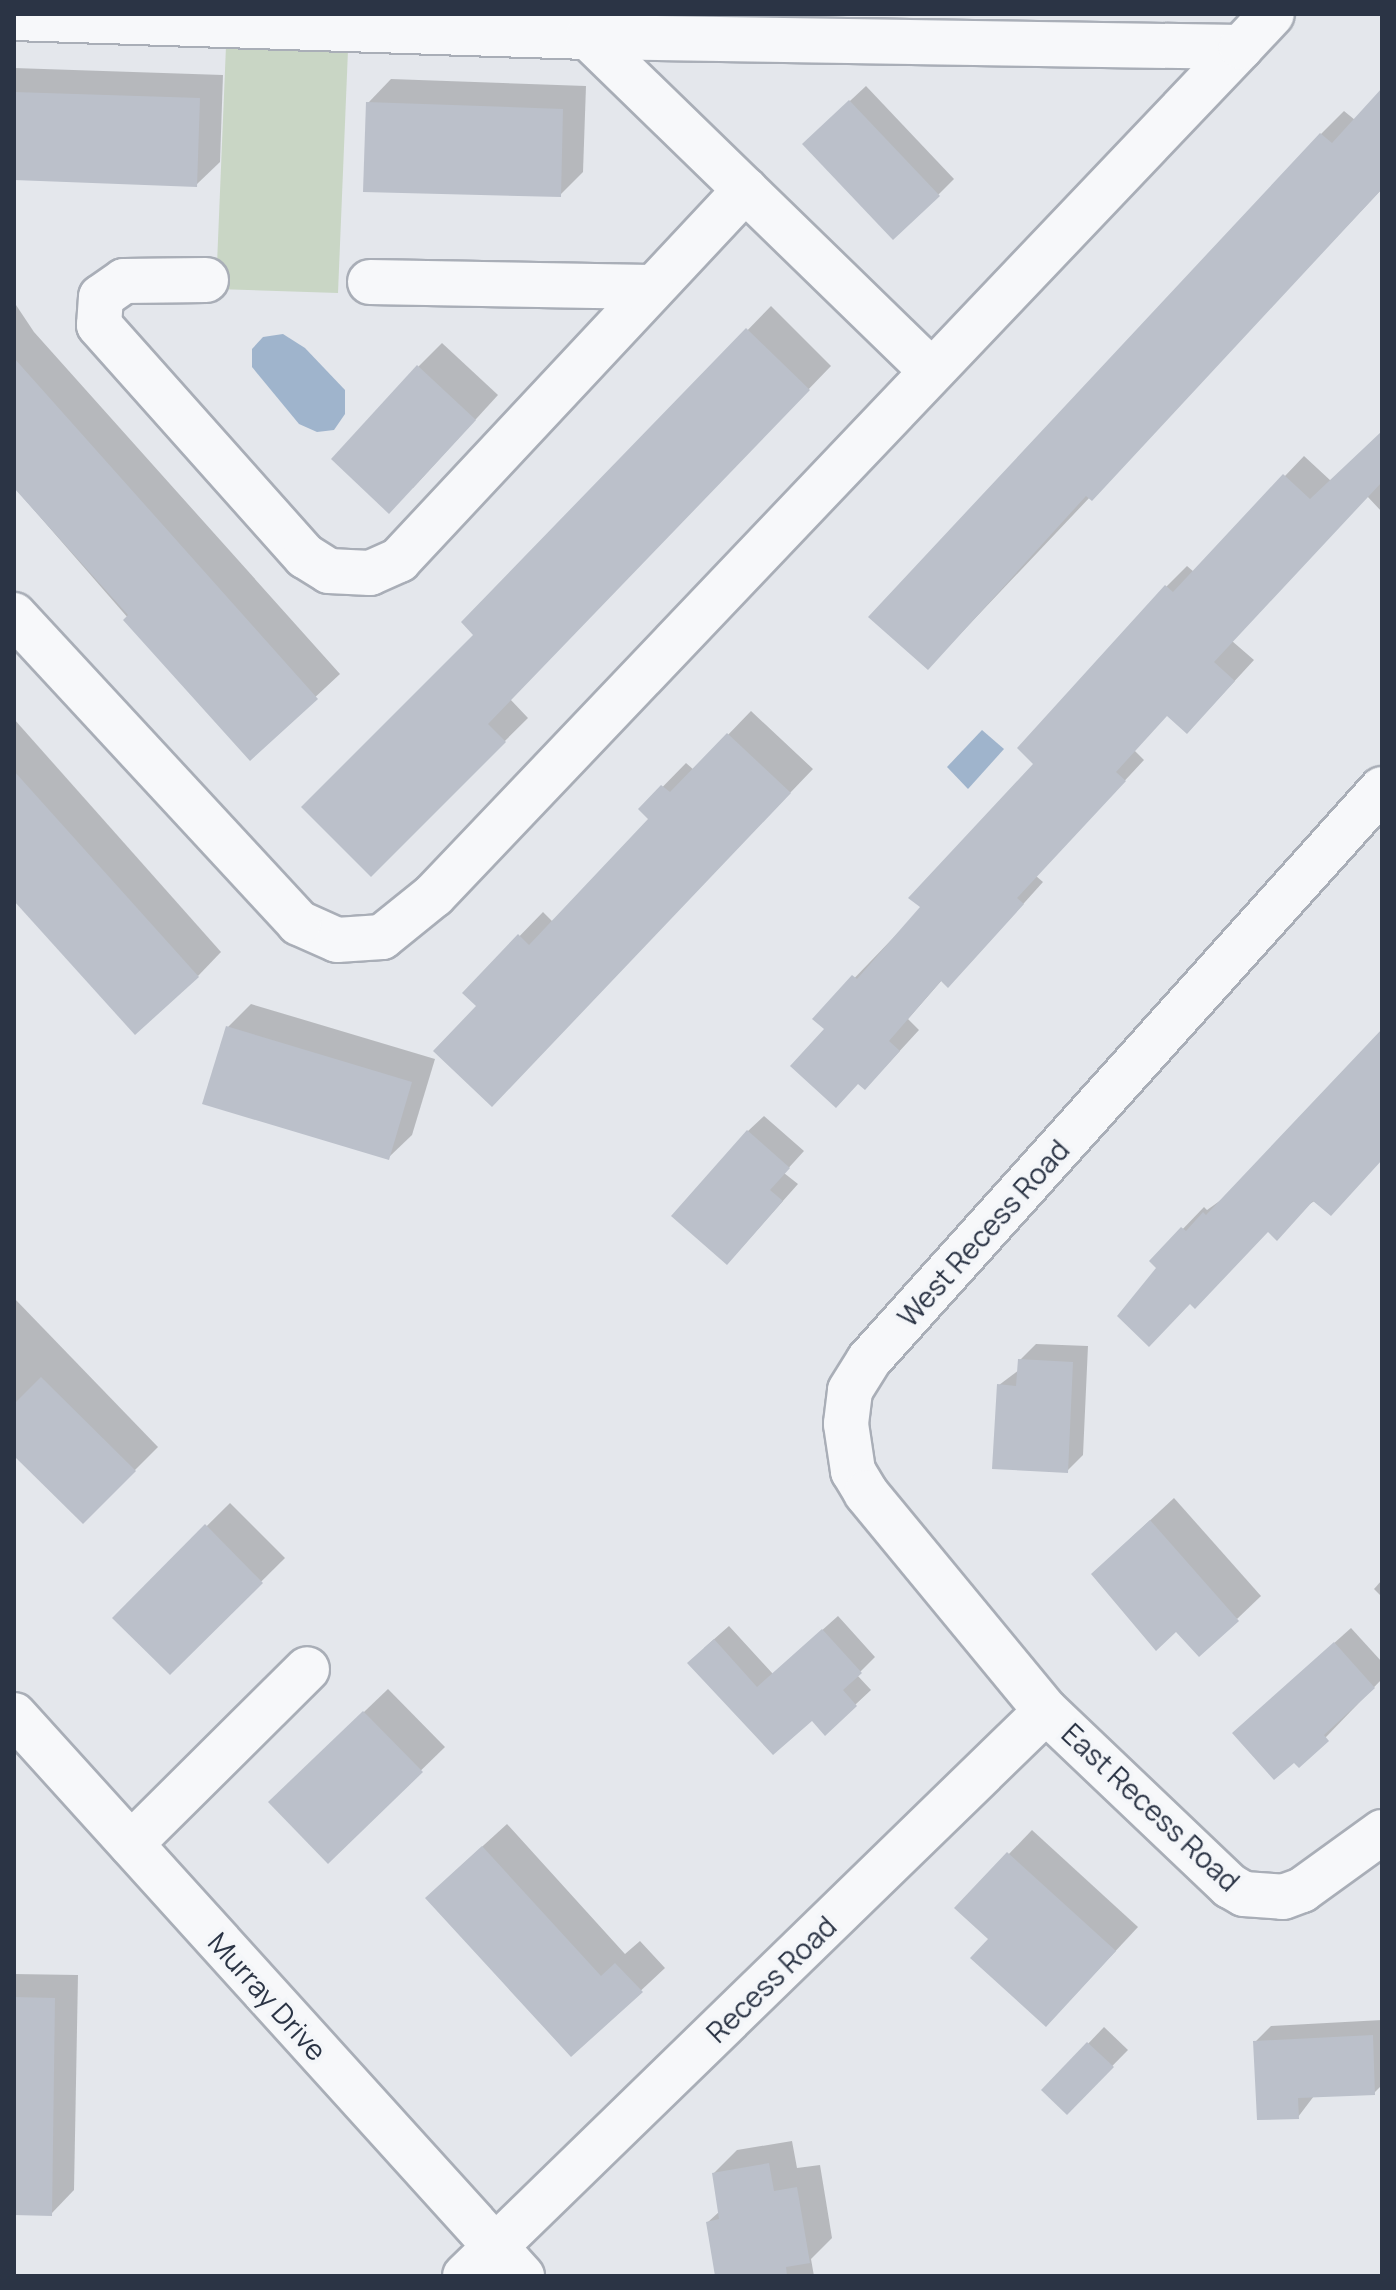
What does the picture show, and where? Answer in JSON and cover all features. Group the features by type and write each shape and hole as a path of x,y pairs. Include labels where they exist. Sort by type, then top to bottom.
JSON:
{"street":[{"path":"14,615 299,923 337,940 369,941 393,931 434,895 1272,14"},
{"path":"14,18 588,37 1241,47"},
{"path":"588,37 931,371"},
{"path":"206,280 124,281 101,297 99,325 290,542 329,571 351,575 399,560 651,287 745,190"},
{"path":"370,282 651,287"},
{"name":"West Recess Road","path":"1046,1711 866,1493 848,1453 850,1391 869,1360 1382,789"},
{"path":"131,1844 307,1669"},
{"name":"East Recess Road","path":"1046,1711 1216,1874 1244,1894 1283,1897 1302,1890 1382,1832"},
{"name":"Recess Road","path":"494,2266 1046,1711"},
{"name":"Murray Drive","path":"14,1715 131,1844 494,2266"}],"green space":[{"path":"226,46 348,50 338,293 216,289"}],"water":[{"path":"283,334 305,348 345,390 345,414 334,430 317,432 299,424 252,367 252,349 263,337"},
{"path":"982,730 1004,749 968,789 947,767"}],"building":[{"path":"1382,88 1382,189 1092,501 1086,496 928,670 868,617 1320,133 1332,143"},
{"path":"14,92 200,98 197,187 14,180"},
{"path":"849,100 940,196 893,240 802,144"},
{"path":"366,102 563,109 561,197 363,192"},
{"path":"746,328 810,390 488,724 506,742 371,877 301,807 473,635 461,622"},
{"path":"14,358 318,699 250,761 123,620 128,615 14,488"},
{"path":"417,365 476,420 389,514 331,459"},
{"path":"1382,431 1382,482 1214,662 1235,681 1187,734 1167,716 1116,772 1126,781 1017,898 1024,904 948,988 941,981 889,1041 900,1051 865,1090 858,1084 836,1108 790,1066 824,1029 812,1019 852,975 857,979 920,907 908,898 1033,764 1017,748 1165,585 1173,592 1283,474 1310,499"},
{"path":"727,733 791,793 492,1107 433,1051 476,1006 462,993 518,934 529,945 648,819 638,809 661,785 670,792"},
{"path":"14,771 199,977 135,1035 14,901"},
{"path":"226,1026 412,1082 389,1160 202,1104"},
{"path":"1382,1029 1382,1160 1331,1216 1313,1201 1277,1241 1268,1232 1195,1309 1190,1304 1149,1347 1117,1316 1156,1268 1149,1261 1181,1227 1186,1231 1203,1212 1206,1215"},
{"path":"747,1130 790,1168 770,1190 783,1201 727,1265 671,1216"},
{"path":"1018,1359 1073,1362 1068,1473 992,1469 997,1384 1016,1386"},
{"path":"41,1377 136,1471 83,1524 14,1456 14,1404"},
{"path":"1150,1520 1239,1621 1199,1657 1176,1632 1156,1651 1091,1574"},
{"path":"205,1524 263,1583 170,1675 112,1618"},
{"path":"822,1629 862,1673 843,1690 857,1706 825,1736 812,1721 773,1755 687,1663 714,1639 757,1687"},
{"path":"1334,1642 1375,1688 1324,1735 1329,1741 1299,1768 1294,1763 1274,1780 1232,1733"},
{"path":"363,1711 423,1772 328,1864 268,1802"},
{"path":"482,1846 601,1976 615,1963 643,1992 571,2057 425,1898"},
{"path":"1007,1852 1116,1951 1046,2027 970,1958 988,1939 954,1908"},
{"path":"14,1997 55,1998 52,2216 14,2215"},
{"path":"1373,2035 1375,2095 1298,2098 1299,2119 1257,2120 1253,2041"},
{"path":"1087,2042 1114,2067 1067,2115 1041,2090"},
{"path":"769,2163 774,2191 797,2187 810,2263 786,2267 787,2276 715,2276 706,2222 719,2219 712,2173"}]}
